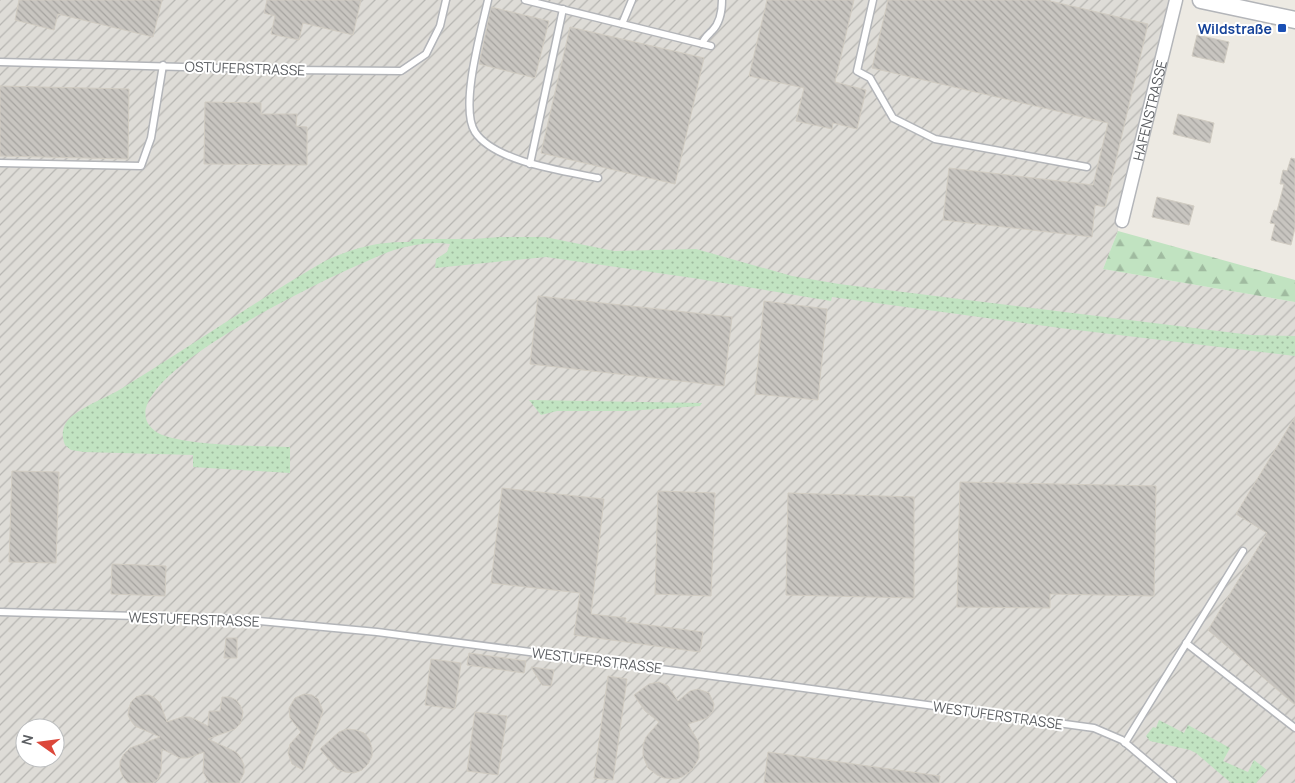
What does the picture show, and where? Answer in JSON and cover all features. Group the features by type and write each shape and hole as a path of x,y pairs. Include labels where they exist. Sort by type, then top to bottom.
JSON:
{"street":[{"name":"HAFENSTRASSE","path":"1122,221 1176,0"},
{"path":"1202,0 1295,20"}],"lane":[{"name":"OSTUFERSTRASSE","path":"0,62 401,71 426,54 440,26 446,0"},
{"path":"488,0 473,64 470,109 474,130 484,142 530,164 598,178"},
{"path":"525,0 711,46"},
{"path":"622,24 632,0"},
{"path":"702,44 720,18 722,0"},
{"path":"872,0 857,71 870,78 892,118 935,139 1087,167"},
{"path":"530,164 563,9"},
{"path":"0,163 141,166 151,138 163,65"},
{"path":"1125,743 1243,551"},
{"name":"WESTUFERSTRASSE","path":"0,612 238,619 377,632 1094,728 1125,743 1173,783"},
{"path":"1186,643 1295,728"}],"shaded area":[{"path":"0,0 1175,0 1118,221 1118,231 1103,269 1295,302 1295,783 0,783"}],"green space":[{"path":"1118,231 1295,280 1295,302 1103,269"},
{"path":"545,237 614,251 696,249 792,276 839,284 1251,335 1295,336 1295,356 1060,328 832,297 831,301 693,278 546,257 435,268 436,259 447,252 450,244 429,243 400,248 371,259 286,300 238,327 194,356 161,384 146,410 155,431 180,440 219,444 290,447 290,473 193,467 193,455 84,452 71,450 65,445 63,438 64,427 68,420 77,412 124,387 325,261 345,252 366,246 409,242 413,239"},
{"path":"529,400 702,403 700,406 628,411 557,411 541,415"},
{"path":"1159,720 1184,733 1188,725 1230,748 1223,761 1248,772 1254,760 1267,770 1256,783 1231,783 1196,753 1150,741 1146,736 1153,727 1156,728"}],"building":[{"path":"19,0 162,0 153,37 58,14 54,30 15,20"},
{"path":"267,0 361,0 353,35 303,23 299,40 271,34 275,16 264,13"},
{"path":"767,0 854,0 835,82 866,90 857,129 833,123 832,129 796,121 804,88 749,76"},
{"path":"888,0 1046,0 1148,24 1105,207 1095,205 1092,237 943,220 949,168 1093,185 1108,123 872,68"},
{"path":"491,7 549,21 535,78 479,64"},
{"path":"570,27 704,58 675,184 541,153"},
{"path":"1197,35 1229,42 1224,63 1192,56"},
{"path":"0,86 129,89 128,159 0,156"},
{"path":"205,102 261,103 261,114 297,114 296,126 307,127 307,165 204,164"},
{"path":"1178,114 1214,123 1210,143 1173,134"},
{"path":"1291,158 1295,159 1295,228 1291,245 1271,240 1275,224 1270,223 1274,210 1277,211 1284,184 1280,184 1283,170 1287,171"},
{"path":"1157,197 1194,206 1189,225 1152,217"},
{"path":"538,296 732,317 724,386 530,364"},
{"path":"764,301 827,309 818,400 755,394"},
{"path":"1295,417 1295,705 1208,630 1267,533 1236,514"},
{"path":"12,471 59,472 56,563 9,562"},
{"path":"960,482 1156,486 1154,596 1050,594 1050,608 957,607"},
{"path":"502,488 604,499 591,614 626,618 625,622 703,632 700,652 574,635 580,593 491,583"},
{"path":"658,491 715,493 711,596 655,594"},
{"path":"788,493 914,497 914,598 786,595"},
{"path":"112,564 166,566 165,596 111,594"},
{"path":"226,638 237,638 237,658 224,658"},
{"path":"469,653 526,661 524,673 467,665"},
{"path":"431,659 461,663 455,709 425,705"},
{"path":"531,667 554,670 551,686 542,685"},
{"path":"608,676 627,679 613,780 594,778"},
{"path":"659,682 668,686 678,701 690,691 698,689 709,693 714,704 713,711 707,718 688,724 699,743 699,758 692,770 676,779 657,775 648,768 643,756 643,745 646,737 659,722 645,711 634,695 649,684"},
{"path":"304,694 312,695 318,699 323,711 303,770 292,764 288,753 290,744 301,732 290,718 289,708 295,698"},
{"path":"149,695 160,703 167,722 182,717 190,717 208,726 209,711 220,711 222,697 230,697 236,700 243,712 240,724 235,729 208,739 236,752 241,758 244,765 244,773 239,783 209,783 203,772 204,752 188,758 180,758 162,749 161,771 158,779 153,783 128,783 120,769 120,761 124,754 130,748 160,737 135,726 128,715 131,702 136,697"},
{"path":"475,712 507,716 498,775 467,771"},
{"path":"347,729 364,733 369,739 372,748 372,756 368,764 362,770 354,773 337,769 320,749 339,732"},
{"path":"768,752 940,776 939,783 764,783"}],"place":[{"name":"Wildstraße","path":"1282,28"}]}
